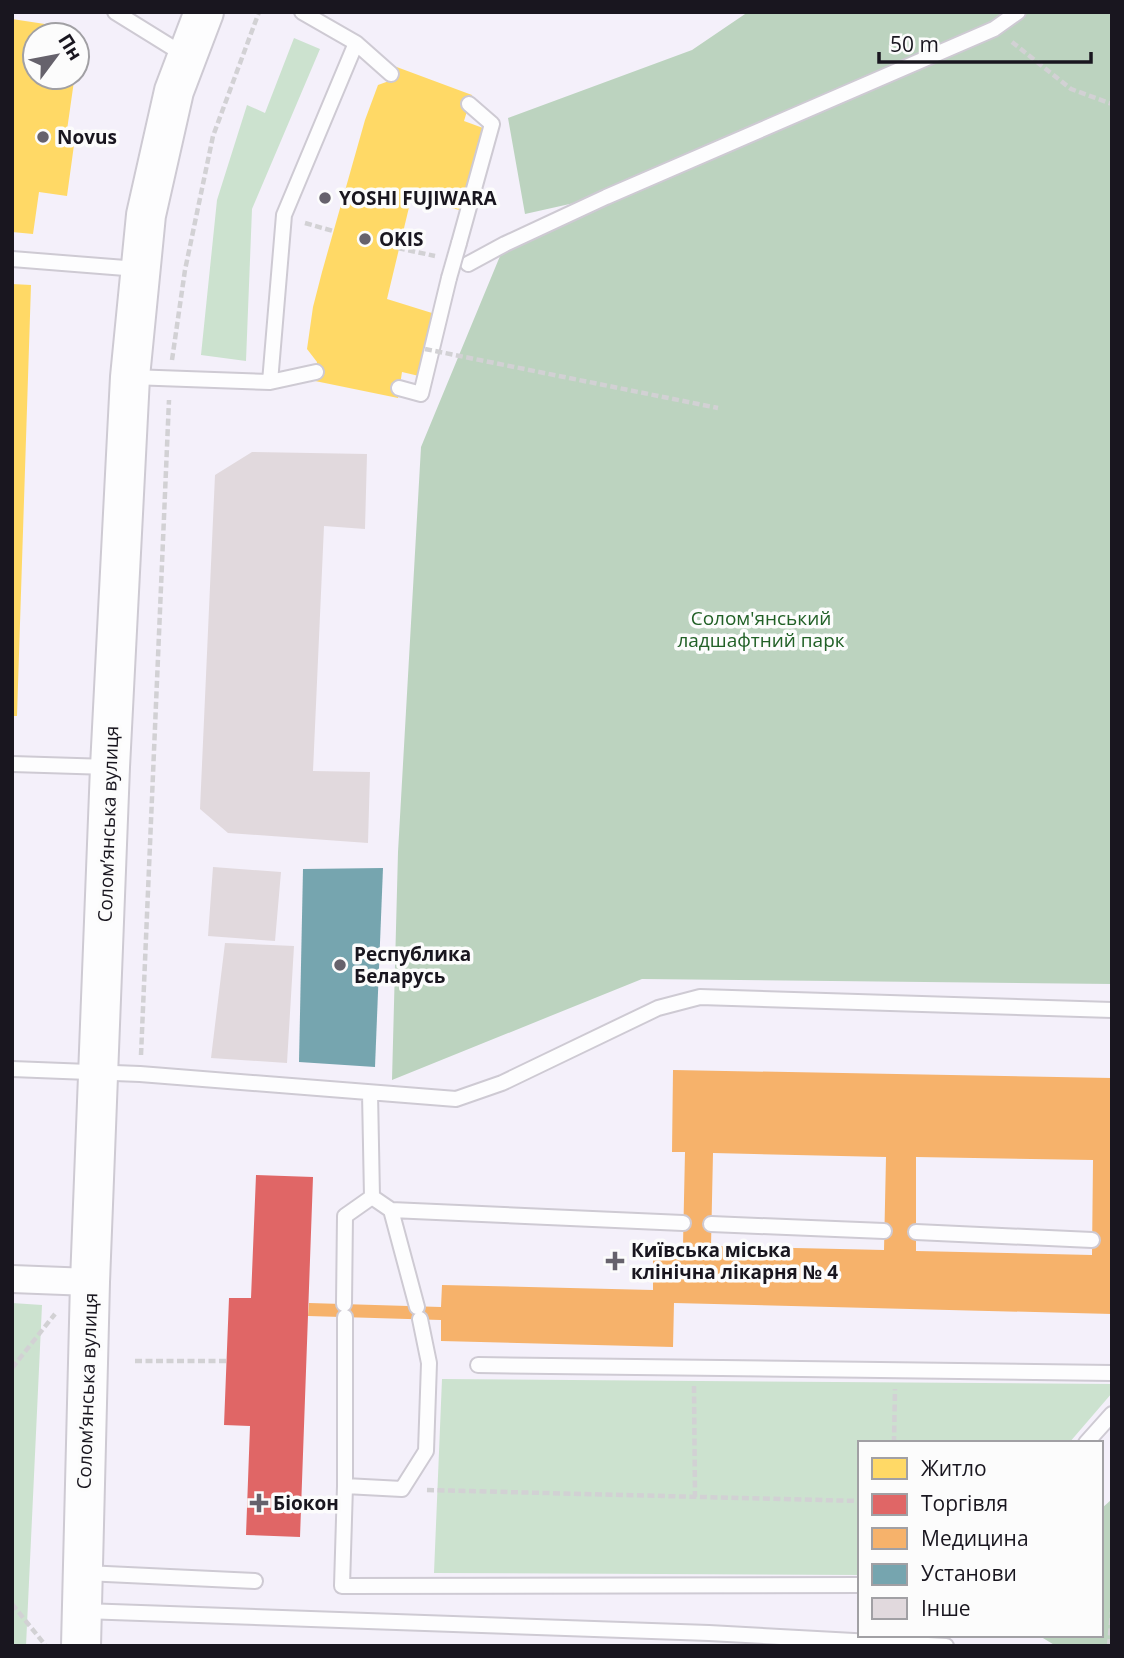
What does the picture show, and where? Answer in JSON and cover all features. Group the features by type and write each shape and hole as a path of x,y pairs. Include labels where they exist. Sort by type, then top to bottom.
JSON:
{"main road":[{"name":"Соломʼянська вулиця","path":"81,1628 76,1293 100,1072 110,767 130,377 139,269 148,203 174,91 204,12"}],"street":[{"path":"12,1279 76,1293"}],"lane":[{"path":"116,12 187,57"},
{"path":"302,12 356,43 391,74"},
{"path":"468,264 606,197 994,29 1017,12"},
{"path":"270,382 284,215 356,43"},
{"path":"399,388 421,394 449,278 492,124 469,104"},
{"path":"12,259 139,269"},
{"path":"130,377 270,382 316,372"},
{"path":"12,764 110,767"},
{"path":"12,1069 140,1074 456,1099 502,1083 658,1008 700,997 1112,1010"},
{"path":"370,1093 372,1197"},
{"path":"372,1197 391,1210 683,1223"},
{"path":"372,1197 345,1216 345,1486 342,1586 858,1585"},
{"path":"345,1486 402,1489 426,1451 429,1363 419,1313 391,1210"},
{"path":"711,1224 884,1231"},
{"path":"916,1232 1092,1240"},
{"path":"478,1365 1112,1373"},
{"path":"1088,1441 1112,1414"},
{"path":"82,1573 255,1581"},
{"path":"81,1628 946,1646"}],"path":[{"path":"140,1074 170,378 185,270 213,136 259,12"},
{"path":"994,29 1071,89 1112,104"},
{"path":"284,215 333,231"},
{"path":"425,349 718,408"},
{"path":"12,1368 76,1293"},
{"path":"135,1361 227,1362"},
{"path":"694,1368 695,1497"},
{"path":"894,1441 895,1370"},
{"path":"402,1489 858,1501"},
{"path":"12,1604 46,1646"},
{"path":"1109,1646 1112,1612"}],"green space":[{"name":"Солом'янський ладшафтний парк","path":"748,12 1112,12 1112,984 642,979 392,1080 398,852 421,447 505,244 601,197 525,214 508,118 692,50"},
{"path":"294,38 320,49 252,209 246,361 201,355 217,200 247,105 265,113"},
{"path":"12,1303 42,1305 26,1646 12,1646"},
{"path":"442,1379 1112,1384 1112,1393 1071,1441 858,1441 858,1575 434,1573"},
{"path":"1112,1499 1112,1646 1056,1646 1041,1637 1103,1637 1103,1507"}],"building: Житло":[{"path":"12,19 25,21 21,21 21,91 73,91 65,144 74,145 67,196 39,192 33,234 12,232"},
{"name":"OKIS","path":"394,66 472,95 464,121 483,128 464,211 411,199 387,299 432,313 419,376 402,372 398,398 315,381 317,362 307,349 313,307 365,120 378,85 389,81"},
{"path":"12,284 31,285 17,716 12,716"}],"building: Торгівля":[{"path":"256,1175 313,1177 300,1537 246,1535 250,1426 224,1425 229,1298 251,1298"}],"building: Медицина":[{"path":"673,1070 1112,1078 1112,1314 674,1303 673,1347 441,1341 441,1320 308,1316 309,1303 441,1307 442,1285 653,1290 653,1245 683,1245 685,1152 672,1152","holes":["713,1153 886,1157 884,1250 711,1246","916,1157 1093,1160 1092,1255 916,1251"]}],"building: Установи":[{"name":"Республика Беларусь","path":"383,868 375,1067 299,1062 303,869"}],"building: Інше":[{"path":"252,452 367,454 365,529 324,526 313,771 370,772 368,843 228,833 200,809 215,475"},
{"path":"213,867 281,872 275,941 208,936"},
{"path":"225,943 294,946 287,1063 211,1058"}],"place":[{"name":"Novus","path":"43,137"},
{"name":"YOSHI FUJIWARA","path":"325,198"},
{"name":"OKIS","path":"365,239"},
{"name":"Республика Беларусь","path":"340,965"},
{"name":"Київська міська клінічна лікарня № 4","path":"615,1261"},
{"name":"Біокон","path":"259,1503"}]}
